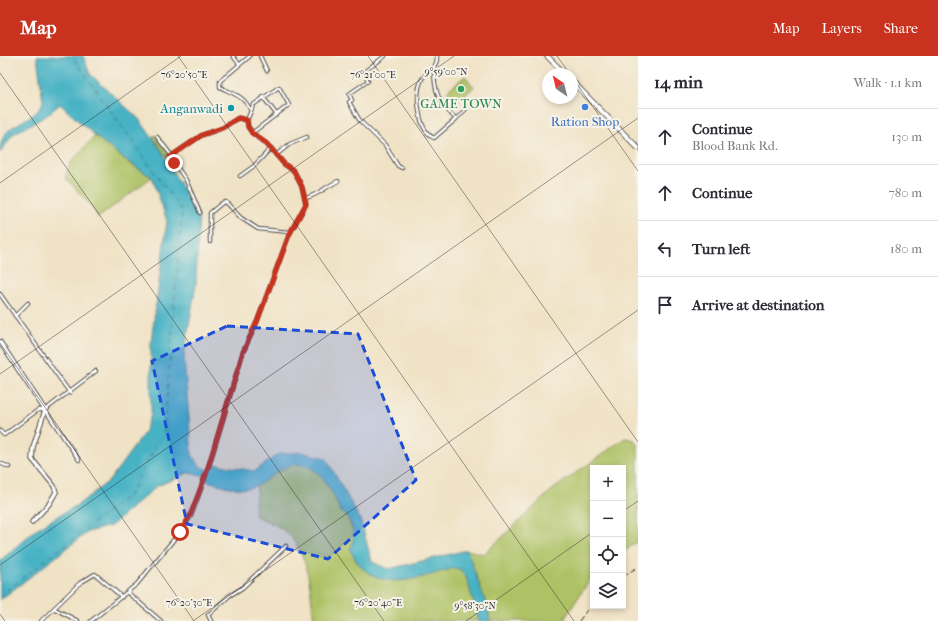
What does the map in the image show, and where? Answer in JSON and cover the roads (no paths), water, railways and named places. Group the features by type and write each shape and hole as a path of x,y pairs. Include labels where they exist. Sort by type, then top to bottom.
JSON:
{"main road":[{"path":"547,56 559,68"},
{"path":"578,87 638,148"}],"street":[{"path":"233,56 239,64"},
{"path":"250,56 220,81 220,87 240,96 251,111"},
{"path":"260,56 267,70"},
{"path":"385,56 364,72 368,80 349,94 352,100 349,102 360,121 385,145 398,166 402,168"},
{"path":"437,56 434,67 436,93 440,103 456,119"},
{"path":"434,67 421,79 418,100 419,113 428,133 434,138 467,108"},
{"path":"428,74 434,77"},
{"path":"91,621 137,584 187,522 208,469 239,363 257,322 290,232 306,204 302,187 294,171 284,164 271,148 252,133 248,127 247,120 253,105 280,87 290,105 252,133"},
{"path":"264,97 277,114"},
{"path":"170,157 202,135 222,128 238,118 247,120"},
{"path":"157,137 186,180 200,213"},
{"path":"276,155 290,144 307,137"},
{"path":"240,176 254,166 271,148"},
{"path":"305,198 311,197 338,181"},
{"path":"210,242 210,214 222,203 226,202 242,218 258,229 290,232"},
{"path":"0,294 70,393"},
{"path":"15,316 28,303"},
{"path":"0,342 79,460"},
{"path":"0,431 4,435 38,410 45,410 70,393 96,371"},
{"path":"32,522 49,504 56,492 54,486 32,459 33,447 45,410"},
{"path":"0,463 9,467"},
{"path":"212,621 208,615 229,596 242,588 286,546"},
{"path":"41,621 80,583 95,574 122,597"},
{"path":"128,592 161,621"},
{"path":"54,608 78,621"}],"water":[{"path":"37,56 83,56 90,74 139,119 161,150 189,200 199,214 196,284 184,356 192,455 201,467 209,470 214,464 255,471 278,454 301,452 326,458 360,519 372,562 389,569 467,550 488,609 490,621 479,621 467,579 460,569 454,568 425,576 396,581 382,579 370,574 359,564 350,549 353,541 353,532 350,522 346,515 339,509 337,501 325,481 309,467 295,464 285,467 258,485 240,489 210,482 206,480 208,476 188,473 157,486 111,526 88,532 0,600 0,561 36,529 79,504 109,481 144,433 151,415 151,342 167,221 152,177 93,134 60,104 46,116 13,134 0,153 1,142 5,134 11,128 38,110 43,102"}],"railway":[{"path":"626,574 638,567"},
{"path":"579,621 590,606"}],"place":[{"name":"GAME TOWN","path":"461,89"},
{"name":"Ration Shop","path":"585,107"},
{"name":"Anganwadi","path":"231,108"}]}
